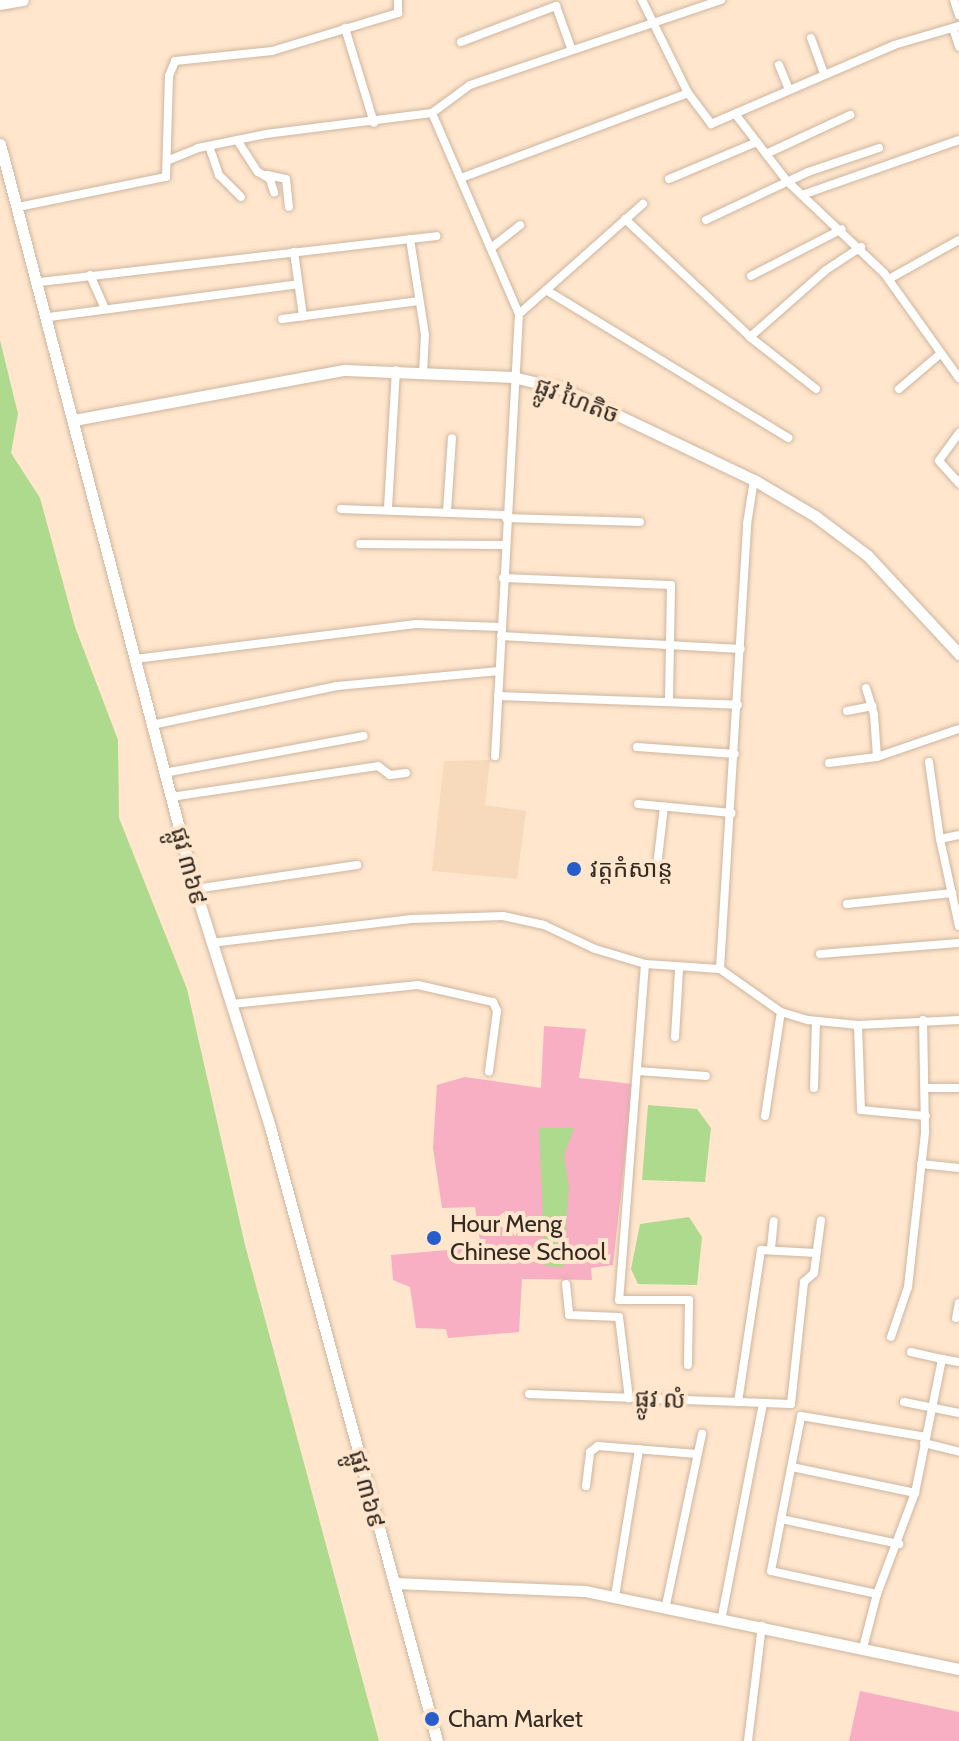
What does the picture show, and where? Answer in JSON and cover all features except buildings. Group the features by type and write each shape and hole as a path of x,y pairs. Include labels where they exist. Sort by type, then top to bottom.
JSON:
{"main road":[{"path":"0,4 23,0"},
{"name":"ផ្លូវ ៣៦៩","path":"0,144 40,282 195,889 232,1004 437,1741"},
{"name":"ផ្លូវ ហៃតិច","path":"74,420 287,379 396,370 513,377 563,389 754,480 868,556 959,654"},
{"path":"394,1583 561,1589 615,1596 722,1616 959,1669"}],"street":[{"path":"18,207 162,180 169,160 169,76 175,61 266,52 398,13 398,0"},
{"path":"642,0 688,93 711,124 824,74 956,27 959,47"},
{"path":"169,160 237,140 432,113 470,85 652,20 721,0"},
{"path":"954,0 959,15"},
{"path":"461,42 556,6 571,48"},
{"path":"345,28 374,123"},
{"path":"811,38 824,74"},
{"path":"779,65 789,90"},
{"path":"461,178 688,93"},
{"path":"432,113 519,314 513,377 495,756"},
{"path":"736,115 787,181 861,247 889,279 959,378"},
{"path":"766,154 850,115"},
{"path":"237,140 258,172 286,179 289,207"},
{"path":"802,195 959,140"},
{"path":"669,179 757,142"},
{"path":"209,146 219,175 241,197"},
{"path":"706,220 787,181 879,148"},
{"path":"267,175 274,192"},
{"path":"519,314 643,204"},
{"path":"625,219 750,337 816,389"},
{"path":"491,248 520,225"},
{"path":"751,276 842,229"},
{"path":"40,282 436,236"},
{"path":"410,239 425,335 423,371"},
{"path":"889,279 959,240"},
{"path":"750,337 826,270 861,247"},
{"path":"294,252 303,316"},
{"path":"90,275 104,306"},
{"path":"49,317 104,306 298,284"},
{"path":"546,290 788,438"},
{"path":"282,319 419,301"},
{"path":"899,389 940,354"},
{"path":"388,508 396,370"},
{"path":"959,433 939,461 959,483"},
{"path":"447,511 452,438"},
{"path":"720,969 754,480"},
{"path":"341,509 388,508 640,522"},
{"path":"360,544 505,545"},
{"path":"503,578 671,585 669,700"},
{"path":"135,659 416,624 670,647 741,649"},
{"path":"152,725 337,686 499,671"},
{"path":"866,688 873,706 877,757"},
{"path":"498,696 669,700 738,705"},
{"path":"847,711 873,706"},
{"path":"829,763 877,757 959,729"},
{"path":"164,773 364,736"},
{"path":"637,747 735,754"},
{"path":"929,762 940,839 959,926"},
{"path":"171,797 378,766 390,775 406,773"},
{"path":"638,804 732,813"},
{"path":"657,866 664,806"},
{"path":"940,839 959,835"},
{"path":"195,889 357,865"},
{"path":"847,904 952,893"},
{"path":"211,943 481,914 544,925 595,949 645,964 679,969 720,969 781,1012 816,1021 858,1025 959,1020"},
{"path":"820,954 959,943"},
{"path":"629,1398 619,1300 645,964"},
{"path":"675,1037 679,969"},
{"path":"232,1004 418,985 466,995 497,1006 489,1071"},
{"path":"765,1116 781,1012"},
{"path":"891,1337 908,1287 926,1116 923,1020"},
{"path":"814,1088 816,1021"},
{"path":"858,1025 861,1110 926,1116"},
{"path":"638,1071 706,1076"},
{"path":"927,1088 959,1088"},
{"path":"921,1164 959,1168"},
{"path":"738,1402 761,1250 771,1248 816,1253 821,1220"},
{"path":"771,1248 774,1221"},
{"name":"ផ្លូវ លំ","path":"529,1394 791,1404 804,1282 814,1273 816,1253"},
{"path":"566,1284 569,1315 619,1317"},
{"path":"619,1300 689,1300 688,1365"},
{"path":"956,1318 959,1303"},
{"path":"911,1352 959,1362"},
{"path":"863,1648 877,1594 899,1544 915,1493 942,1359"},
{"path":"904,1402 959,1413"},
{"path":"722,1616 763,1403"},
{"path":"877,1594 771,1571 801,1416 925,1440 959,1452"},
{"path":"666,1605 702,1434"},
{"path":"586,1486 592,1448 697,1454"},
{"path":"615,1596 639,1449"},
{"path":"792,1467 915,1493"},
{"path":"781,1519 899,1544"},
{"path":"748,1741 762,1626"}],"shaded area":[{"path":"0,340 18,414 11,453 40,498 75,627 118,740 119,818 187,989 245,1245 379,1741 0,1741"},
{"path":"490,760 485,805 526,811 517,879 432,871 444,761"},
{"path":"544,1026 586,1029 579,1078 633,1084 613,1265 591,1268 592,1280 522,1279 519,1332 448,1338 446,1329 416,1328 410,1287 393,1280 391,1255 481,1247 475,1207 442,1208 433,1148 437,1085 465,1077 541,1088"},
{"path":"648,1105 697,1109 711,1128 705,1182 642,1180"},
{"path":"539,1128 574,1128 564,1155 569,1186 563,1267 545,1266"},
{"path":"689,1217 702,1237 697,1285 638,1284 631,1269 640,1224"},
{"path":"860,1691 959,1712 959,1741 849,1741"}],"place":[{"name":"វត្តកំសាន្ត","path":"574,869"},
{"name":"Hour Meng Chinese School","path":"434,1238"},
{"name":"Cham Market","path":"432,1719"}]}
